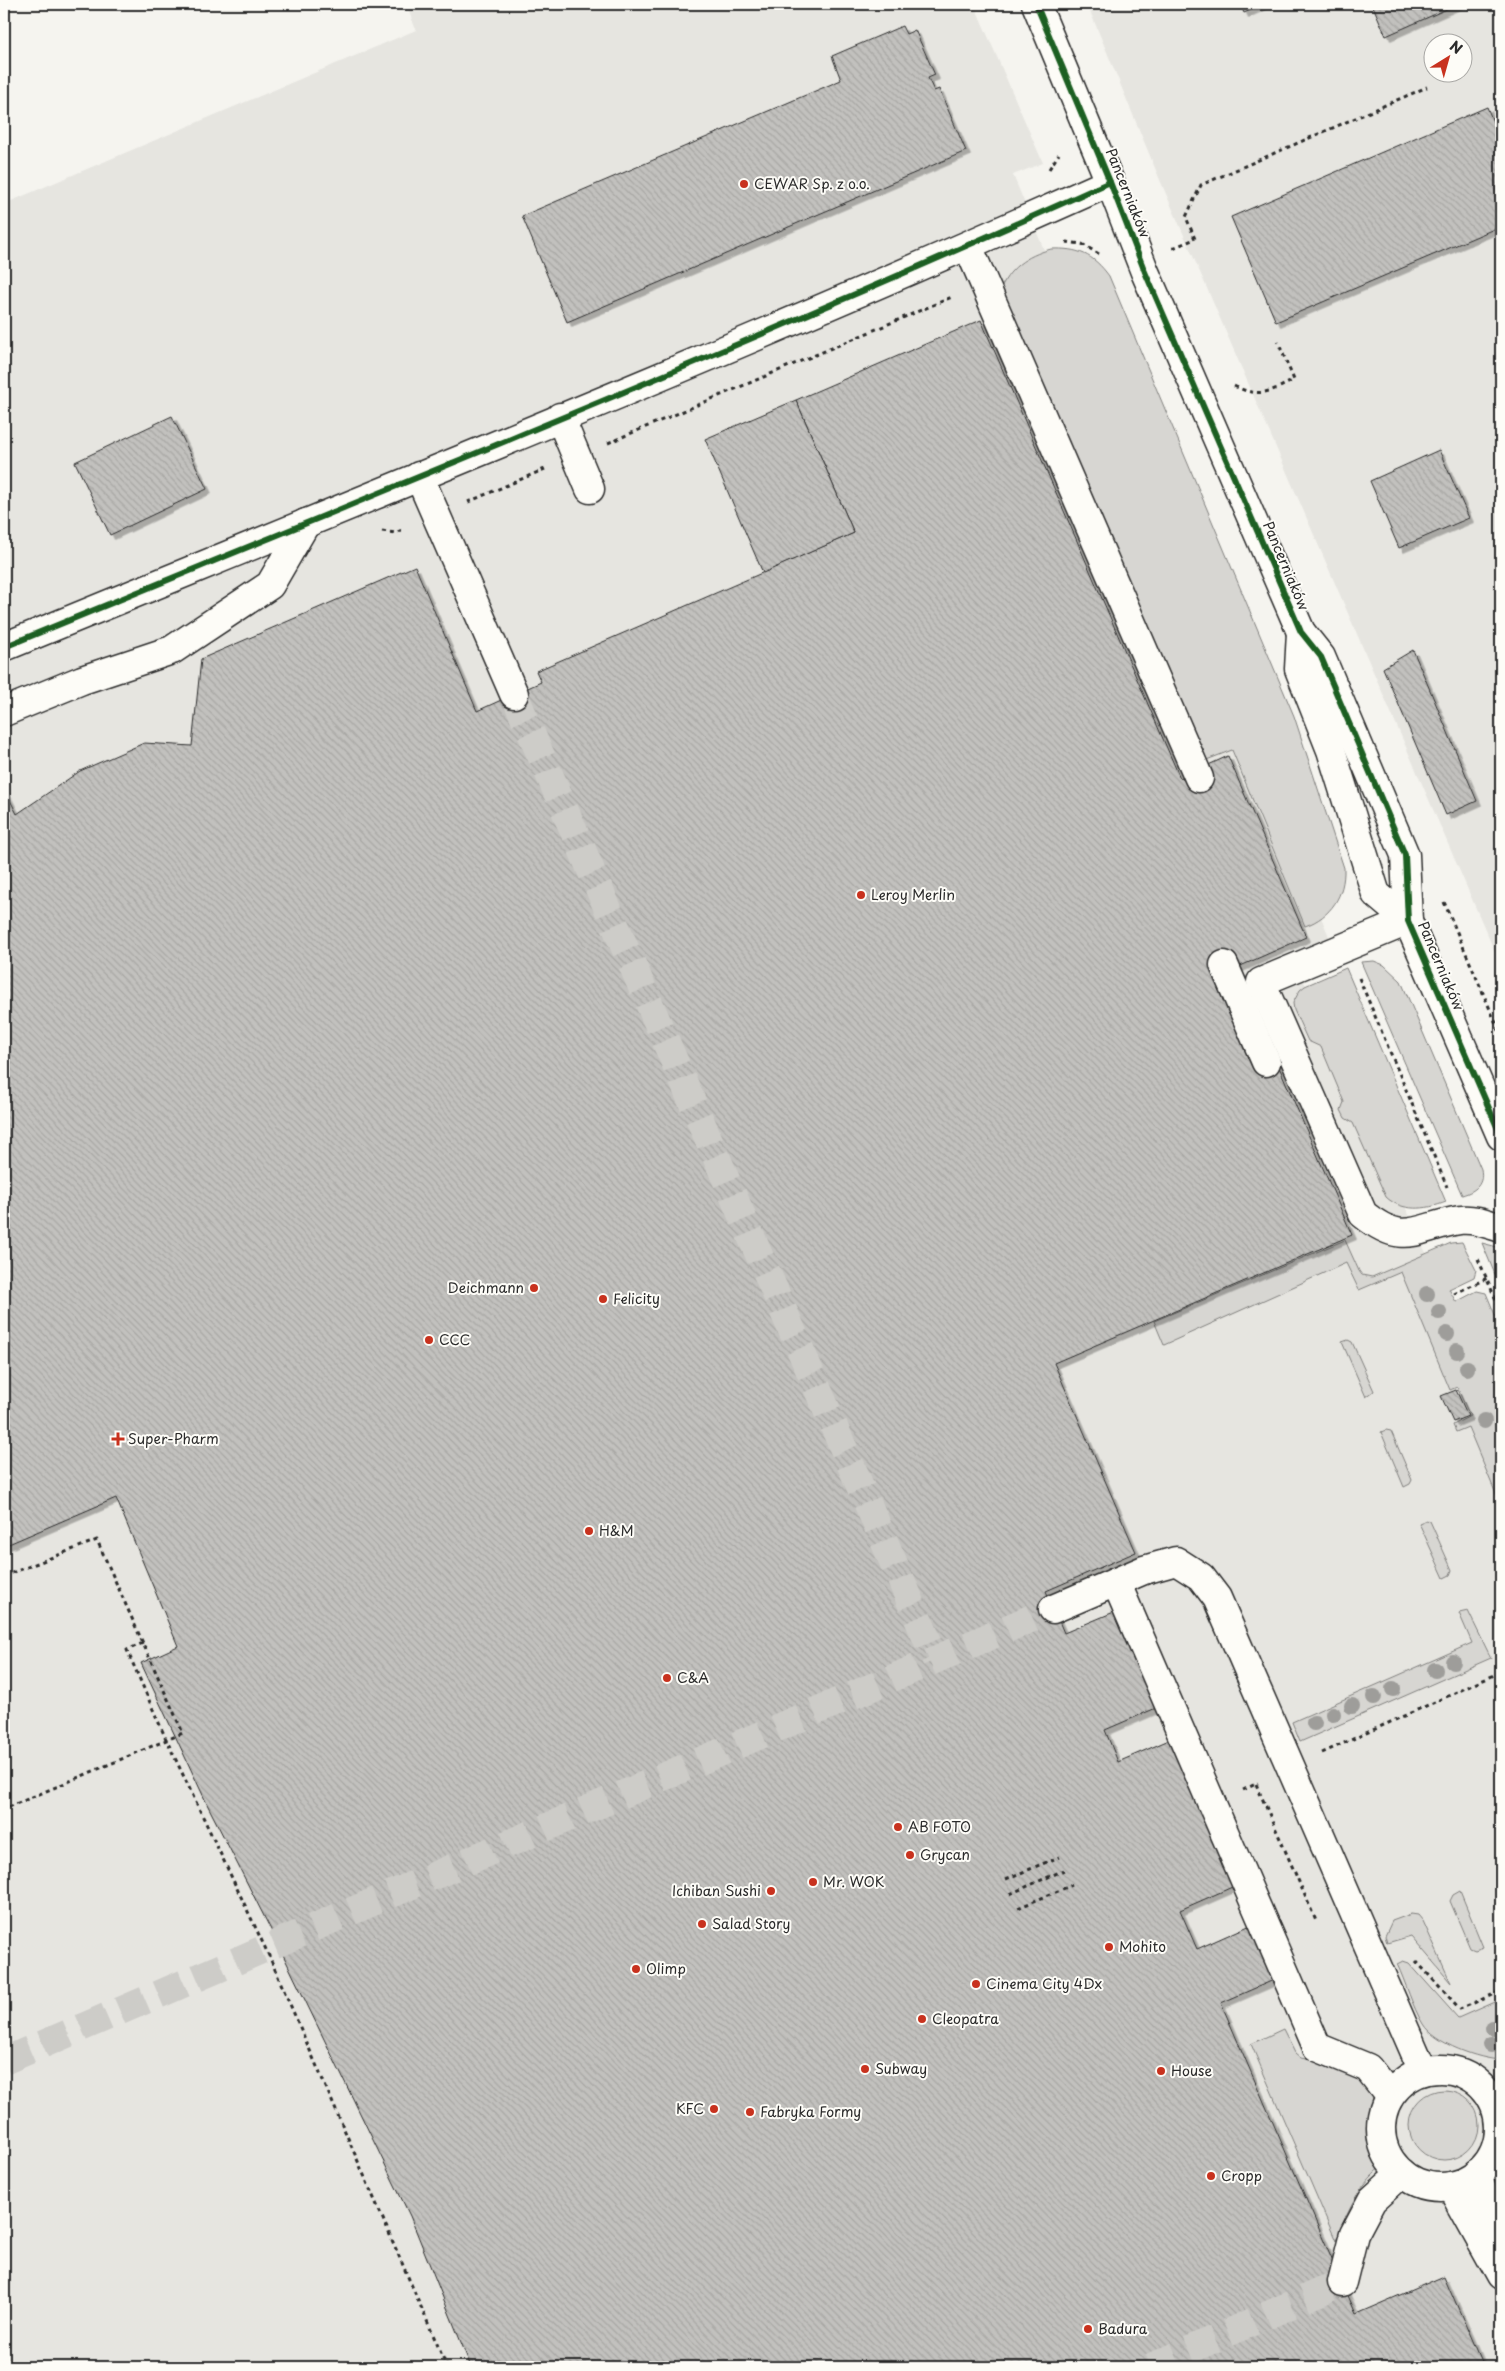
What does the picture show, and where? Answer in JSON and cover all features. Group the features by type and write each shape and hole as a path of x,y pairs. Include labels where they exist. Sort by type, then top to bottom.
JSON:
{"street":[{"name":"Pancerniaków","path":"1036,4 1149,281 1301,632 1322,657 1405,855 1408,921 1501,1136"},
{"path":"4,647 419,476 968,246 1110,182"},
{"path":"968,246 1199,778"},
{"path":"560,417 590,489"},
{"path":"419,476 514,694"},
{"path":"4,712 82,680 172,650 270,585 306,523"},
{"name":"Pancerniaków","path":"1301,632 1299,669 1331,750 1376,894 1408,921"},
{"path":"1408,921 1261,982 1363,1214 1387,1230 1399,1233 1425,1230 1461,1220 1478,1220 1501,1228"},
{"path":"1224,964 1266,1062"},
{"path":"1054,1609 1144,1570 1176,1561 1201,1577 1217,1598 1423,2071"},
{"path":"1116,1582 1214,1804 1317,2047 1368,2068 1390,2096"},
{"path":"1440,2069 1457,2071 1493,2086 1494,2104 1500,2120 1498,2140 1490,2158 1477,2173 1465,2181 1451,2186 1434,2186 1417,2182 1402,2173 1390,2160 1383,2145 1382,2120 1390,2096 1410,2077 1423,2071 1440,2069"},
{"path":"1342,2282 1354,2234 1372,2200 1402,2173"},
{"path":"1477,2173 1501,2248"},
{"path":"1451,2186 1501,2276"}],"path":[{"path":"1168,251 1195,240 1186,218 1200,185 1427,88"},
{"path":"380,531 395,533 984,283"},
{"path":"1228,382 1248,393 1260,393 1271,391 1294,380 1278,342"},
{"path":"1357,972 1501,1311"},
{"path":"1454,1294 1487,1278"},
{"path":"4,1576 97,1540 183,1733 4,1809"},
{"path":"143,1643 127,1650 166,1739 270,1958 447,2367"},
{"path":"1214,1804 1501,1672"},
{"path":"1006,1879 1059,1857"},
{"path":"1010,1894 1064,1870"},
{"path":"1018,1908 1072,1885"}],"shaded area":[{"name":"Felicity","path":"406,4 974,4 1043,163 1013,175 1340,963 1303,979 1501,1420 1501,2367 4,2367 4,204 416,30"},
{"path":"1087,4 1501,4 1501,966 1160,180"},
{"path":"1051,249 1077,251 1084,254 1097,262 1109,276 1294,716 1344,868 1342,887 1335,904 1322,917 1305,926 1232,750 1204,761 999,293 1007,277 1019,264 1034,255"},
{"path":"1374,961 1384,965 1401,981 1481,1169 1482,1174 1478,1186 1462,1195 1361,962"},
{"path":"1346,968 1446,1202 1430,1207 1414,1208 1399,1205 1386,1197 1353,1123 1345,1118 1341,1110 1344,1102 1321,1047 1308,1041 1294,1010 1293,1003 1300,990"},
{"path":"1345,1240 1359,1271 1362,1275 1372,1277 1451,1243 1462,1242 1476,1270 1474,1277 1449,1289 1456,1302 1477,1291 1486,1293 1501,1329 1501,1506 1468,1427 1456,1432 1453,1425 1470,1416 1457,1387 1450,1390 1401,1272 1359,1290 1346,1263 1164,1345 1154,1321"},
{"path":"1482,1243 1501,1248 1501,1289"},
{"path":"1348,1340 1352,1342 1374,1391 1366,1397 1342,1342"},
{"path":"1391,1431 1412,1480 1410,1484 1404,1487 1381,1432"},
{"path":"1426,1520 1430,1521 1452,1570 1450,1575 1444,1578 1419,1523"},
{"path":"1468,1611 1491,1658 1300,1742 1292,1722 1472,1643 1459,1613"},
{"path":"1460,1891 1483,1947 1475,1950 1470,1948 1450,1901 1453,1895"},
{"path":"1411,1914 1418,1915 1423,1921 1451,1983 1411,1936 1387,1943 1385,1936 1392,1921"},
{"path":"1403,1961 1409,1963 1458,2018 1501,1999 1501,2060 1481,2057 1458,2049 1437,2038 1429,2031 1416,2010 1397,1964"},
{"path":"1283,2029 1295,2053 1301,2058 1354,2070 1372,2094 1370,2140 1382,2167 1359,2192 1336,2241 1251,2044"},
{"path":"1451,2090 1464,2096 1473,2105 1477,2111 1479,2125 1477,2139 1469,2150 1458,2158 1437,2160 1430,2158 1419,2150 1411,2139 1409,2118 1411,2111 1419,2100 1430,2092"}],"building":[{"path":"1240,4 1264,4 1244,13"},
{"path":"1372,4 1458,4 1386,36"},
{"name":"CEWAR Sp. z o.o.","path":"902,26 906,34 915,30 935,75 928,78 934,91 939,89 966,151 567,322 522,216 841,80 832,56"},
{"path":"1487,107 1501,141 1501,226 1276,322 1231,217"},
{"name":"Felicity","path":"981,320 1180,778 1228,756 1306,937 1236,968 1352,1235 1054,1363 1136,1552 1046,1591 1064,1633 1121,1609 1163,1705 1105,1730 1118,1762 1176,1737 1239,1884 1180,1910 1197,1949 1253,1924 1276,1979 1221,2003 1356,2314 1444,2276 1484,2367 471,2367 410,2216 270,1928 208,1806 141,1663 178,1646 116,1498 4,1546 4,788 17,814 80,771 144,743 192,746 201,659 415,566 477,711 541,682 536,671 854,533 796,400"},
{"path":"1501,328 1501,347 1495,331"},
{"path":"796,400 854,533 763,573 705,439"},
{"path":"172,416 207,489 110,535 75,462"},
{"path":"1439,450 1469,518 1399,548 1370,481"},
{"path":"1413,650 1477,801 1446,815 1383,668"},
{"path":"1456,1390 1468,1416 1453,1422 1441,1396"}],"tunnel":[{"path":"514,694 936,1660"},
{"path":"4,2061 1053,1609"},
{"path":"1151,2367 1342,2282"}],"cycle path":[{"path":"1036,4 1145,272 1301,632 1321,657 1405,855 1408,921 1501,1136"},
{"path":"4,647 698,361 1110,182"}],"place":[{"name":"CEWAR Sp. z o.o.","path":"744,184"},
{"name":"Leroy Merlin","path":"861,895"},
{"name":"Deichmann","path":"534,1288"},
{"name":"Felicity","path":"603,1299"},
{"name":"CCC","path":"429,1340"},
{"name":"Super-Pharm","path":"118,1439"},
{"name":"H&M","path":"589,1531"},
{"name":"C&A","path":"667,1678"},
{"name":"AB FOTO","path":"898,1827"},
{"name":"Grycan","path":"910,1855"},
{"name":"Mr. WOK","path":"813,1882"},
{"name":"Ichiban Sushi","path":"771,1891"},
{"name":"Salad Story","path":"702,1924"},
{"name":"Mohito","path":"1109,1947"},
{"name":"Olimp","path":"636,1969"},
{"name":"Cinema City 4Dx","path":"976,1984"},
{"name":"Cleopatra","path":"922,2019"},
{"name":"Subway","path":"865,2069"},
{"name":"House","path":"1161,2071"},
{"name":"KFC","path":"714,2109"},
{"name":"Fabryka Formy","path":"750,2112"},
{"name":"Cropp","path":"1211,2176"},
{"name":"Badura","path":"1088,2329"}]}
